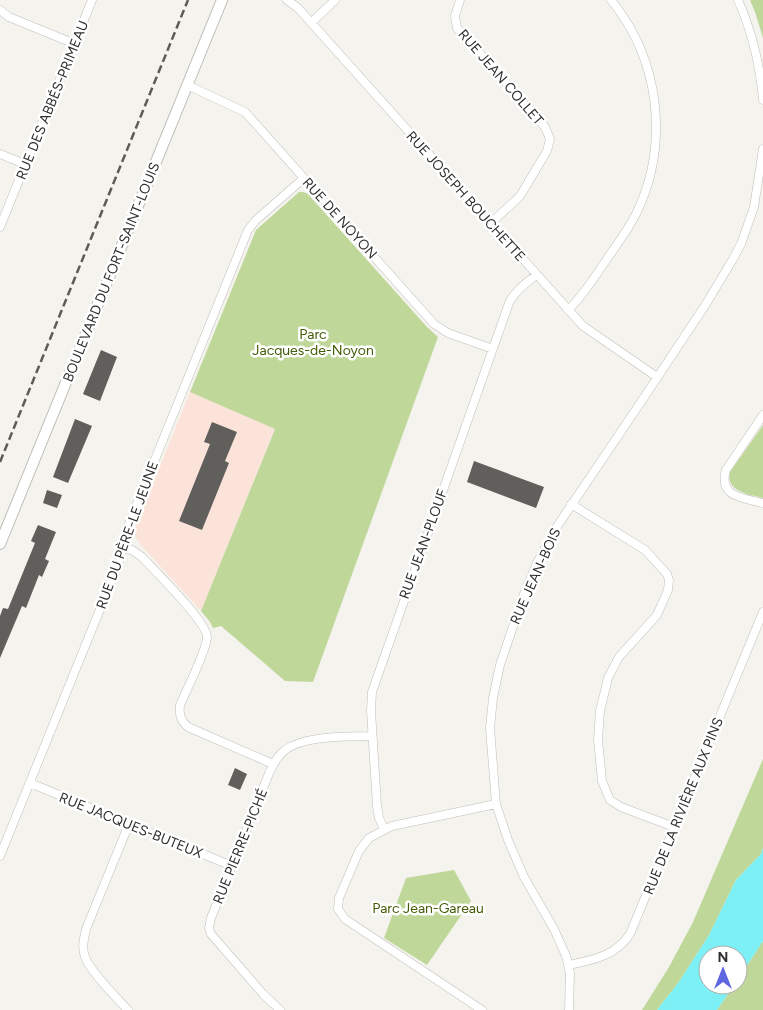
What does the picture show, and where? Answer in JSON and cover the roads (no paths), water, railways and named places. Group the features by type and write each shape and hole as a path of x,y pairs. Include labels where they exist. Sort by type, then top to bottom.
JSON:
{"street":[{"name":"RUE DES ABBÉS-PRIMEAU","path":"0,227 92,0"},
{"name":"BOULEVARD DU FORT-SAINT-LOUIS","path":"0,544 222,0"},
{"name":"RUE JOSEPH BOUCHETTE","path":"288,0 298,8 589,332 657,377"},
{"path":"311,23 335,0"},
{"name":"RUE JEAN COLLET","path":"460,0 455,16 457,28 545,127 550,139 547,151 520,196 491,223"},
{"path":"568,310 582,296 636,214 648,182 655,152 657,122 649,71 644,56 625,17 611,0"},
{"path":"738,0 754,49 763,100"},
{"path":"0,10 8,17 74,44"},
{"name":"RUE DE NOYON","path":"186,85 245,112 434,324 448,332 493,349"},
{"name":"RUE JEAN-BOIS","path":"569,1010 569,965 554,929 516,860 496,804 490,728 493,698 500,665 516,614 551,537 571,504 706,304 733,259 754,207 763,150"},
{"path":"0,154 25,164"},
{"name":"RUE DU PÈRE-LE JEUNE","path":"0,856 120,560 128,526 248,230 256,220 304,178"},
{"path":"754,207 763,210"},
{"name":"RUE JEAN-PLOUF","path":"384,829 379,818 377,806 372,736 371,699 374,684 514,295 536,275"},
{"path":"763,415 726,470 724,478 728,491 734,495 763,503"},
{"path":"571,504 645,550 667,574 669,580 668,590 657,614 619,657 612,668 603,699 598,740 602,781 610,800 621,807 674,828"},
{"path":"123,548 132,550 142,557 197,617 207,634 205,645 180,705 183,723 188,727 273,764"},
{"name":"RUE DE LA RIVIÈRE AUX PINS","path":"569,965 616,950 626,941 630,934 763,612"},
{"name":"RUE PIERRE-PICHÉ","path":"280,1010 263,994 211,934 209,928 211,918 273,764 285,750 302,742 372,736"},
{"name":"RUE JACQUES-BUTEUX","path":"30,783 232,866"},
{"path":"482,1010 342,916 338,909 339,898 359,850 369,838 384,829 496,804"},
{"path":"128,1010 88,964 84,955 83,943 86,930 129,824"}],"water":[{"path":"763,848 763,941 748,964 748,945 703,945 736,880 761,854"},
{"path":"698,952 698,995 727,995 717,1010 657,1010 679,982"}],"railway":[{"path":"0,462 188,0"}],"park label":[{"name":"Parc Jacques-de-Noyon","path":"313,342"},
{"name":"Parc Jean-Gareau","path":"428,908"}]}
